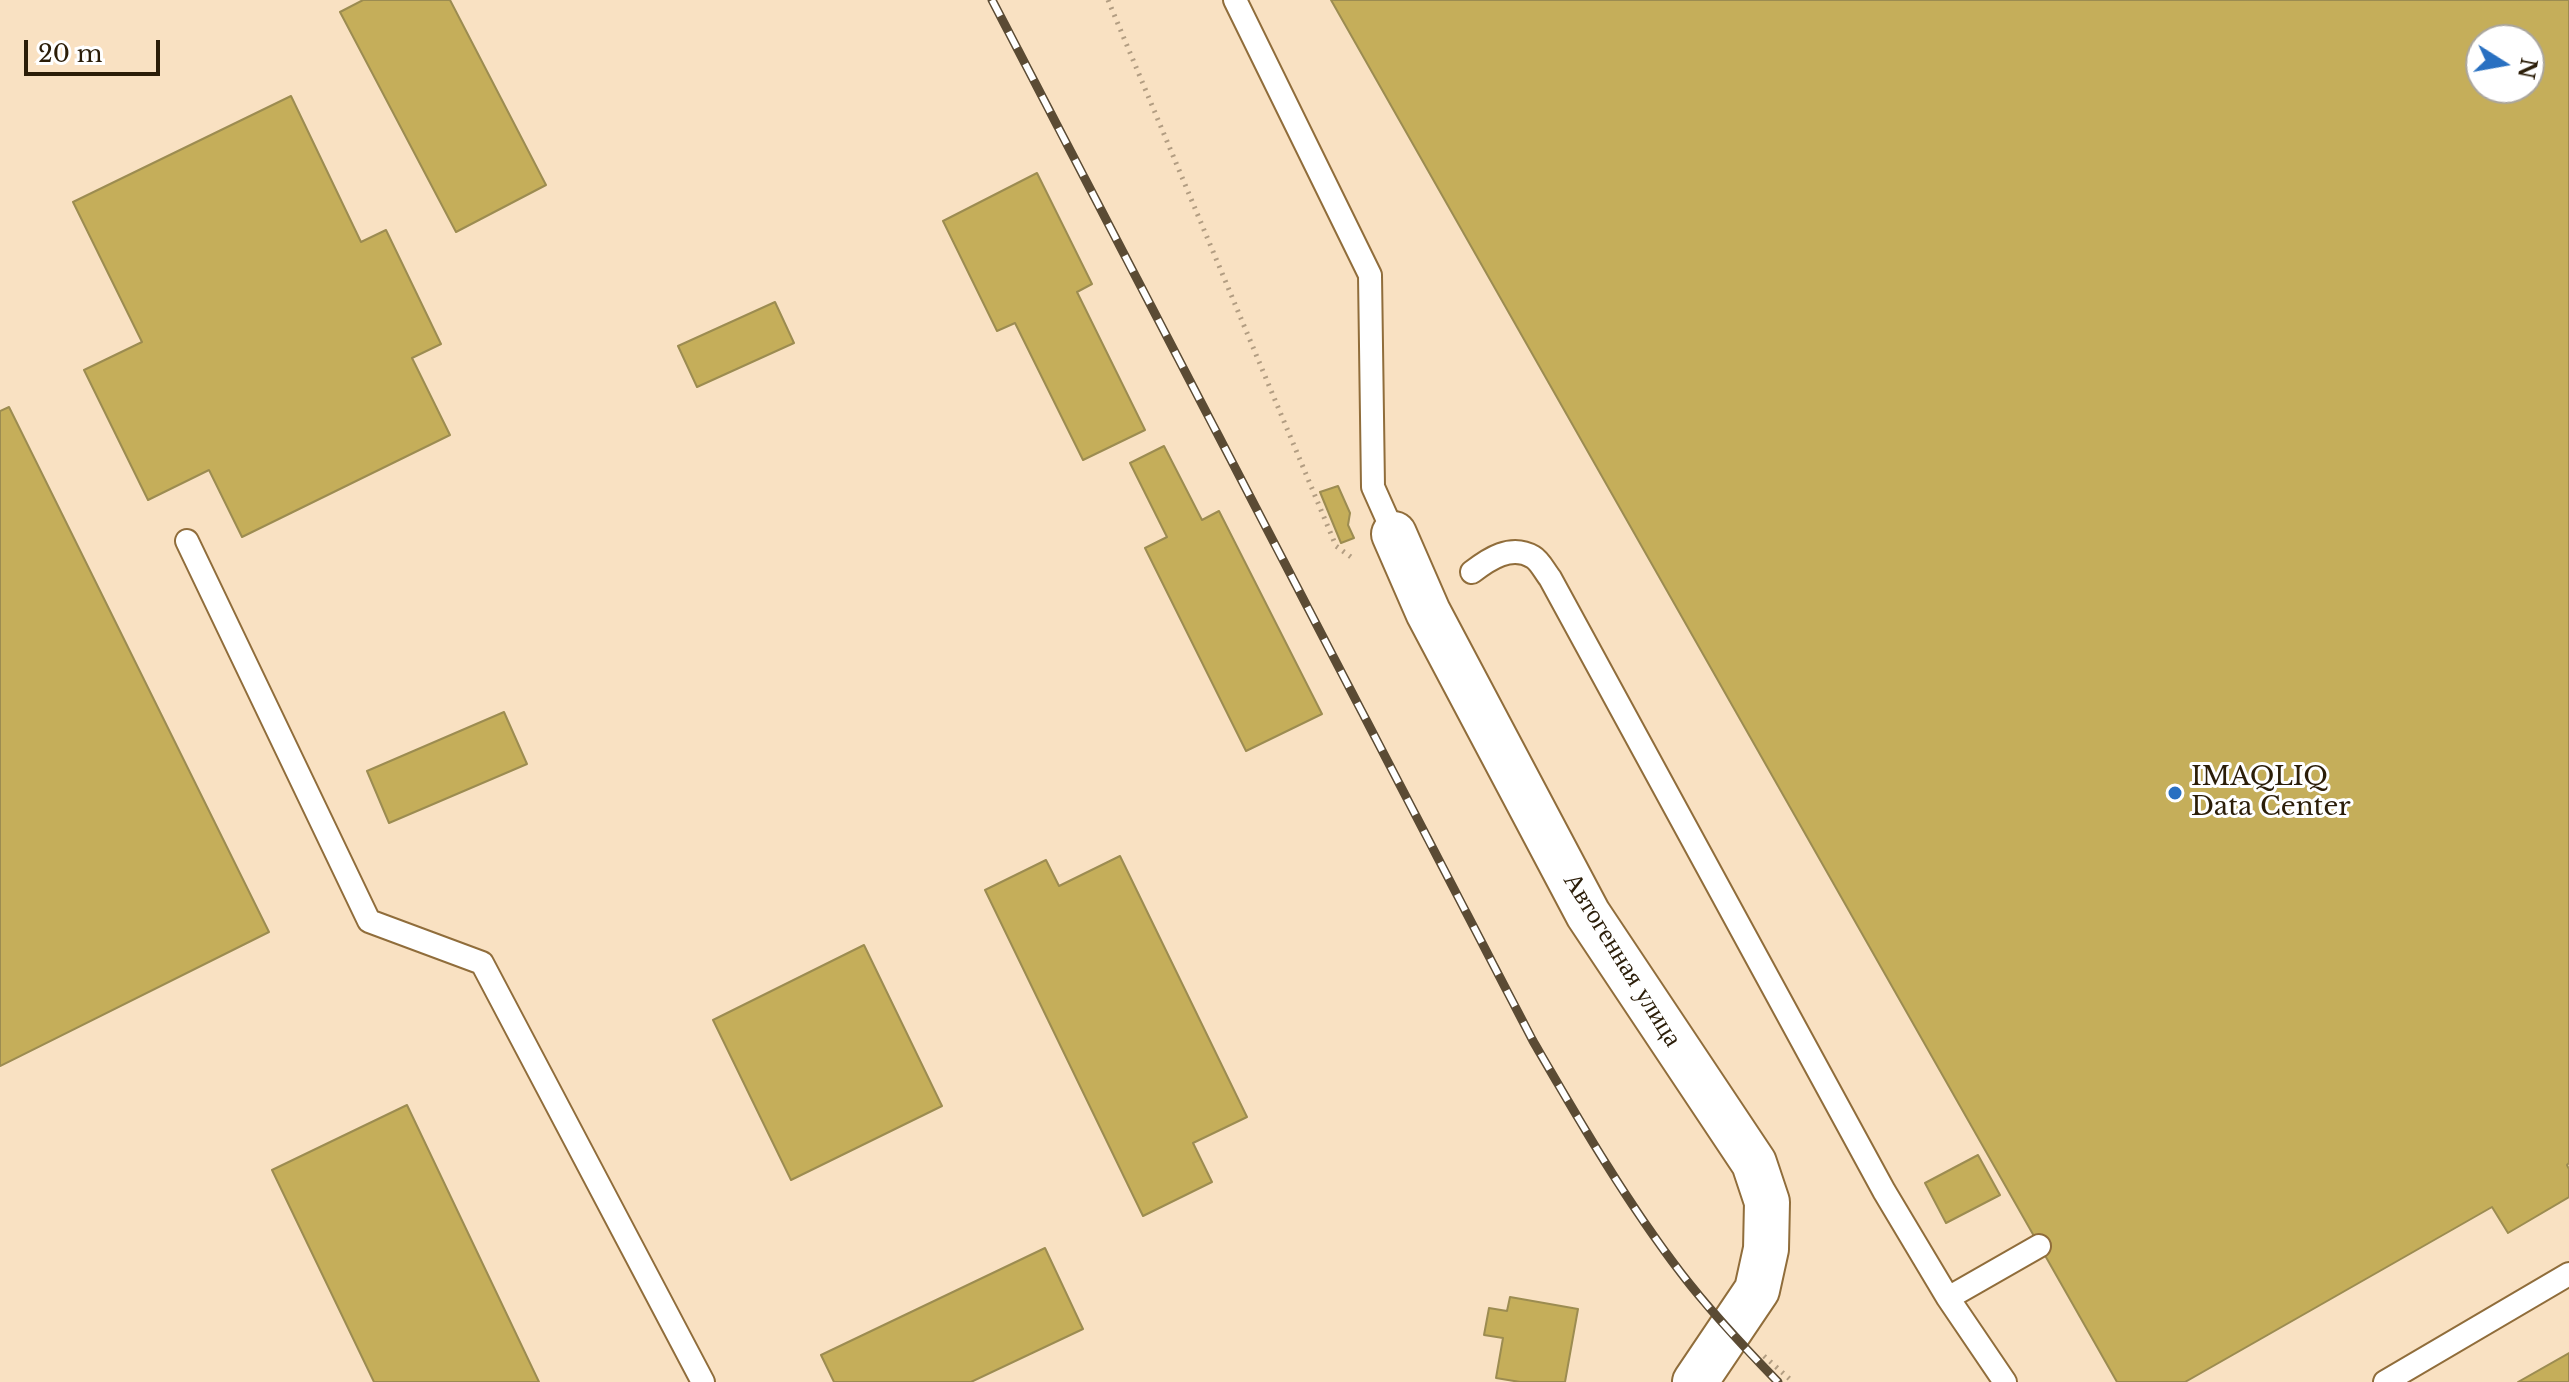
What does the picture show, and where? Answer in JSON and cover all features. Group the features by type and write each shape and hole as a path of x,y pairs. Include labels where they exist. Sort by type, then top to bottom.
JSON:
{"street":[{"name":"Автогенная улица","path":"1394,534 1428,612 1588,914 1754,1163 1767,1202 1766,1249 1757,1290 1695,1382"}],"lane":[{"path":"1235,0 1370,275 1373,487 1394,534"},
{"path":"187,541 369,921 482,963 703,1382"},
{"path":"1472,572 1491,558 1514,552 1535,558 1550,578 1884,1191 1948,1298 2005,1382"},
{"path":"1948,1298 2039,1246"},
{"path":"2385,1382 2569,1274"}],"path":[{"path":"1108,0 1336,546 1364,567"}],"building":[{"path":"363,0 450,0 546,185 456,232 340,12"},
{"name":"IMAQLIQ Data Center","path":"1331,0 2569,0 2569,1197 2508,1233 2492,1207 2185,1382 2117,1382"},
{"path":"291,96 361,242 386,230 441,344 412,358 450,435 242,537 209,470 148,500 84,370 142,342 73,202"},
{"path":"1037,173 1092,284 1077,292 1145,430 1083,460 1015,323 997,331 943,221"},
{"path":"775,302 794,343 697,387 678,346"},
{"path":"9,407 269,932 0,1066 0,411"},
{"path":"1164,446 1202,520 1219,511 1322,714 1246,751 1145,548 1167,537 1130,463"},
{"path":"1338,486 1350,513 1348,525 1354,538 1341,543 1320,492"},
{"path":"504,712 527,764 389,823 367,771"},
{"path":"1120,856 1247,1117 1193,1143 1212,1182 1143,1216 985,890 1046,860 1059,886"},
{"path":"864,945 942,1106 791,1180 713,1020"},
{"path":"407,1105 539,1382 374,1382 272,1170"},
{"path":"1978,1155 2000,1195 1946,1223 1925,1183"},
{"path":"1045,1248 1083,1329 971,1382 834,1382 821,1355"},
{"path":"1510,1297 1578,1309 1565,1382 1520,1382 1496,1378 1503,1338 1484,1335 1489,1308 1507,1311"},
{"path":"2569,1353 2569,1382 2518,1382"}],"railway":[{"path":"992,0 1533,1041 1603,1159 1660,1245 1715,1315 1778,1382"}],"place":[{"name":"IMAQLIQ Data Center","path":"2175,793"}]}
